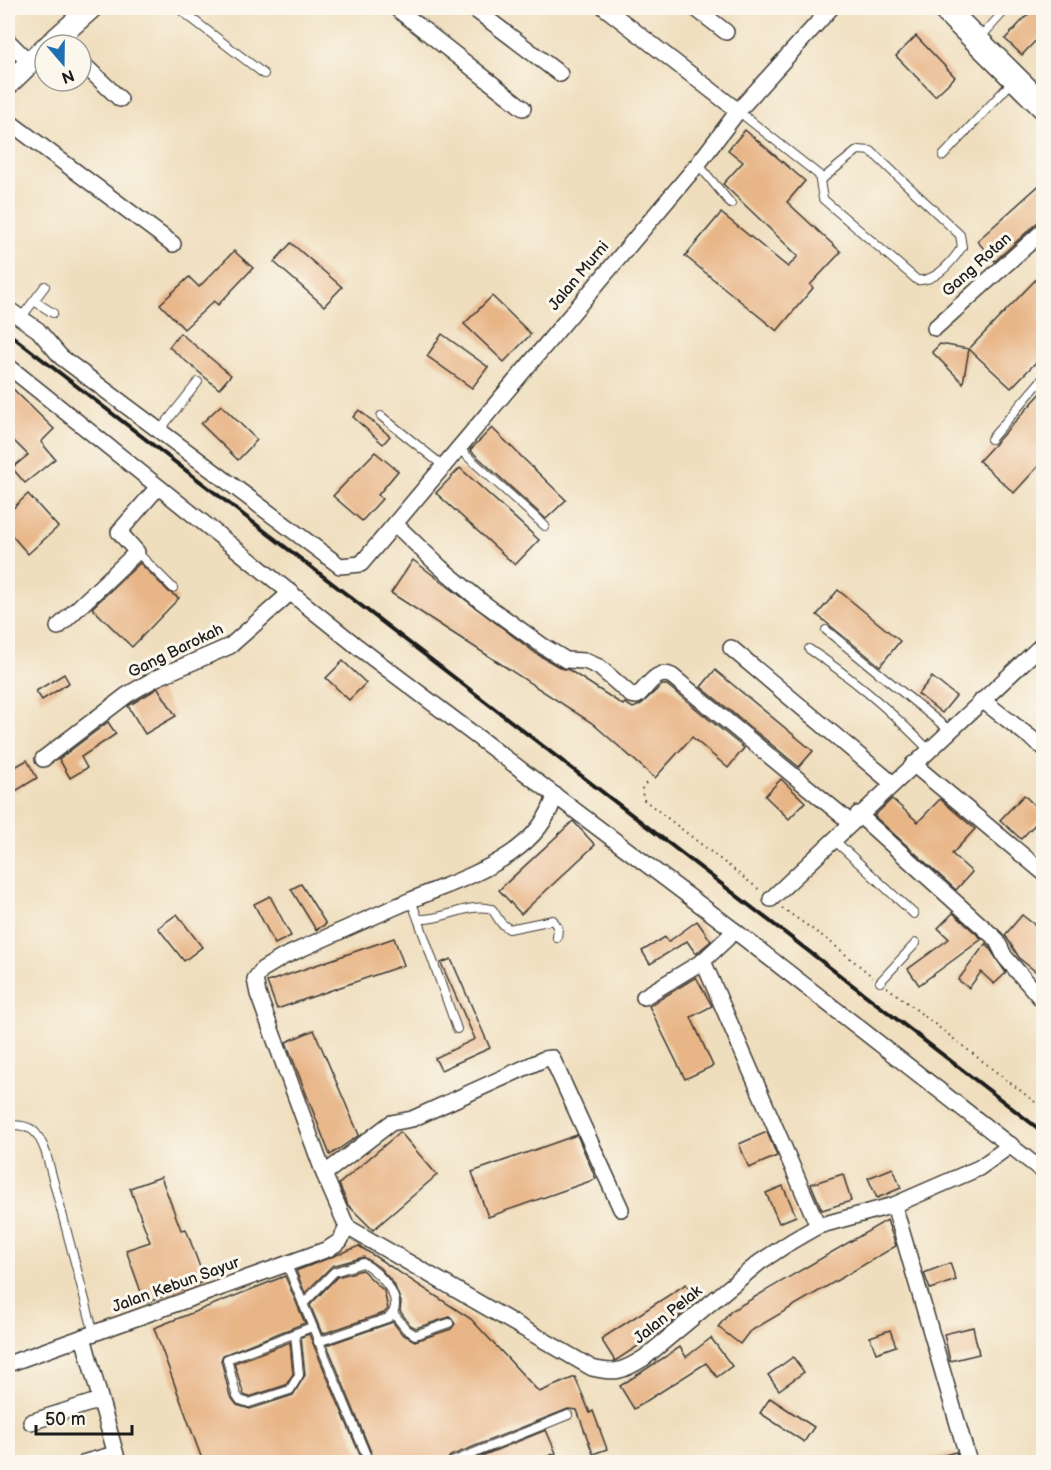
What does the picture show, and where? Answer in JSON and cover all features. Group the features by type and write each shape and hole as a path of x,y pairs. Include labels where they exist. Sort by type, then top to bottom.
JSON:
{"highway":[{"path":"944,8 1044,107"}],"main road":[{"path":"64,33 91,8"},
{"path":"8,84 33,62"}],"street":[{"path":"396,8 523,108"},
{"path":"473,8 560,74"},
{"path":"605,8 738,111"},
{"path":"695,8 726,32"},
{"name":"Jalan Murni","path":"162,427 340,566 352,567 361,564 457,447 698,164 738,111 831,8"},
{"path":"8,41 33,45"},
{"path":"93,73 120,99"},
{"path":"8,121 173,244"},
{"name":"Gang Rotan","path":"935,328 1044,230"},
{"path":"8,309 27,309 38,330 61,357 162,427"},
{"path":"8,366 358,647 735,931 1044,1172"},
{"path":"58,627 137,552 119,532 158,487"},
{"path":"395,524 482,602 554,654 599,668 631,695 637,696 659,674 666,673 672,676 854,818 996,939 1005,957 1044,1002"},
{"name":"Gang Barokah","path":"43,759 127,695 156,678 230,646 291,592"},
{"path":"771,899 854,818 1044,642"},
{"path":"731,648 893,784"},
{"path":"982,700 1044,748"},
{"path":"913,764 1044,873"},
{"path":"347,1227 324,1173 258,994 255,979 263,969 283,957 454,882 508,854 535,833 546,818 555,795"},
{"path":"645,997 703,961 735,931"},
{"path":"703,961 818,1226"},
{"path":"324,1173 391,1123 412,1119 544,1059 552,1058 621,1209"},
{"name":"Jalan Pelak","path":"347,1227 592,1368 612,1373 628,1368 644,1358 760,1262 818,1226 894,1205 979,1168 1011,1145"},
{"path":"894,1205 969,1462"},
{"name":"Jalan Kebun Sayur","path":"8,1364 328,1249 340,1241 347,1227"},
{"path":"86,1462 116,1458 100,1400 88,1336"},
{"path":"31,1422 100,1400"}],"lane":[{"path":"178,8 264,74"},
{"path":"978,40 1007,8"},
{"path":"942,156 1016,78"},
{"path":"738,111 819,175 820,192 823,199 917,280 932,278 953,260 962,247 960,236 871,151 858,150 821,180"},
{"path":"698,164 731,204"},
{"path":"45,286 27,309 52,313"},
{"path":"991,439 1044,377"},
{"path":"162,427 198,382"},
{"path":"381,416 442,465"},
{"path":"457,447 545,526"},
{"path":"137,552 173,588"},
{"path":"826,630 949,730"},
{"path":"809,649 845,672 875,697 928,749"},
{"path":"833,839 914,914"},
{"path":"411,900 457,1029"},
{"path":"418,919 433,919 460,911 487,908 492,909 501,923 509,929 553,920 558,928 557,938"},
{"path":"881,981 916,943"},
{"path":"8,1125 30,1125 38,1133 46,1153 88,1336"},
{"path":"303,1304 334,1272 363,1263 370,1267 392,1293 397,1304 394,1314 388,1318 318,1342"},
{"path":"287,1265 369,1462"},
{"path":"394,1314 406,1329 415,1335 449,1323"},
{"path":"295,1334 298,1376 290,1390 249,1403 240,1400 236,1394 227,1359 231,1355 312,1327"},
{"path":"452,1462 568,1415"}],"path":[{"path":"646,783 642,789 643,799 1044,1109"}],"building":[{"path":"1034,8 1044,8 1044,32 1022,55 1005,39"},
{"path":"916,36 955,77 935,96 896,56"},
{"path":"745,130 805,181 787,202 841,252 810,285 813,288 777,331 685,256 721,213 788,267 798,256 723,184 743,162 728,150"},
{"path":"1044,181 1044,220 1037,223 995,261 977,241"},
{"path":"291,243 342,287 324,306 274,262"},
{"path":"234,251 253,268 218,305 214,301 184,329 160,304 189,277 199,287"},
{"path":"1044,271 1044,354 1011,388 969,349"},
{"path":"492,296 531,334 504,362 464,324"},
{"path":"180,333 231,375 219,389 169,347"},
{"path":"442,334 488,367 472,388 427,356"},
{"path":"940,344 969,349 963,383 932,352"},
{"path":"8,384 54,429 41,442 55,459 25,483 12,468 28,455 8,435"},
{"path":"1044,390 1044,460 1014,493 979,461"},
{"path":"221,405 257,440 238,460 201,424"},
{"path":"359,410 390,436 383,444 353,417"},
{"path":"492,428 566,500 546,519 470,450"},
{"path":"375,452 398,471 378,495 382,499 362,521 333,496"},
{"path":"460,468 539,540 515,565 436,493"},
{"path":"28,494 58,527 28,554 8,531 8,513"},
{"path":"413,560 537,654 569,670 623,705 625,703 633,708 640,705 662,685 667,685 744,748 728,768 692,737 655,778 592,723 391,593"},
{"path":"140,563 169,592 179,598 132,647 92,608"},
{"path":"838,590 900,641 880,666 817,615"},
{"path":"343,661 366,683 349,700 326,678"},
{"path":"715,670 813,751 799,767 701,687"},
{"path":"64,674 69,683 42,700 36,691"},
{"path":"932,677 956,696 942,713 918,694"},
{"path":"158,688 176,716 145,734 128,706"},
{"path":"108,722 116,734 81,757 87,768 70,778 59,759"},
{"path":"27,760 37,778 14,792 8,781 8,771"},
{"path":"781,779 805,802 789,819 765,796"},
{"path":"1024,795 1044,815 1021,839 1000,820"},
{"path":"892,799 918,822 940,799 975,829 952,854 972,872 956,890 874,816"},
{"path":"573,821 595,845 521,914 499,890"},
{"path":"301,884 326,924 316,930 291,889"},
{"path":"270,896 291,936 275,944 254,904"},
{"path":"953,913 982,939 919,985 908,969 949,939 938,928"},
{"path":"177,914 202,947 184,961 158,928"},
{"path":"1022,915 1044,932 1044,978 1020,959 1005,935"},
{"path":"697,921 711,941 696,954 687,941 650,964 642,951 665,937 668,942"},
{"path":"394,938 404,965 277,1009 267,982"},
{"path":"986,943 1006,973 994,984 981,972 969,988 958,980"},
{"path":"451,959 490,1048 441,1070 435,1058 475,1039 441,963"},
{"path":"696,977 712,1006 691,1017 713,1066 685,1079 649,1006"},
{"path":"314,1030 359,1135 330,1155 286,1042"},
{"path":"400,1132 437,1175 373,1230 348,1205 339,1184"},
{"path":"767,1132 777,1156 749,1168 739,1144"},
{"path":"577,1135 596,1179 488,1217 472,1172"},
{"path":"893,1168 901,1188 877,1198 868,1178"},
{"path":"843,1174 851,1201 822,1210 811,1184"},
{"path":"161,1177 181,1230 186,1229 205,1281 145,1303 126,1250 150,1242 130,1188"},
{"path":"783,1186 796,1216 779,1223 766,1193"},
{"path":"887,1220 896,1246 749,1332 740,1344 718,1327 731,1311"},
{"path":"359,1246 471,1319 539,1392 575,1377 590,1413 593,1411 607,1449 593,1454 577,1410 568,1409 450,1456 446,1462 375,1462 327,1345 393,1322 402,1334 415,1341 451,1329 455,1324 450,1317 416,1328 410,1325 400,1311 401,1302 394,1284 380,1268 364,1257 332,1266 305,1293 296,1271"},
{"path":"950,1263 956,1280 930,1289 924,1273"},
{"path":"362,1270 384,1291 388,1309 384,1313 322,1334 310,1305 337,1277"},
{"path":"285,1276 305,1323 223,1355 221,1360 230,1396 237,1405 250,1409 293,1395 305,1375 301,1337 309,1334 363,1462 203,1462 154,1328"},
{"path":"686,1284 697,1301 691,1306 685,1301 688,1309 661,1331 615,1361 601,1339"},
{"path":"973,1327 979,1354 950,1361 944,1334"},
{"path":"890,1330 896,1346 876,1353 870,1337"},
{"path":"711,1338 732,1366 717,1377 706,1363 634,1409 620,1386 680,1347 686,1357"},
{"path":"290,1342 293,1374 286,1385 249,1397 244,1395 234,1363"},
{"path":"793,1357 804,1372 779,1390 768,1375"},
{"path":"770,1398 814,1427 804,1442 760,1413"},
{"path":"546,1430 556,1453 532,1462 467,1462"},
{"path":"956,1452 959,1462 928,1462 928,1459"}],"railway":[{"path":"8,333 1044,1133"}]}
